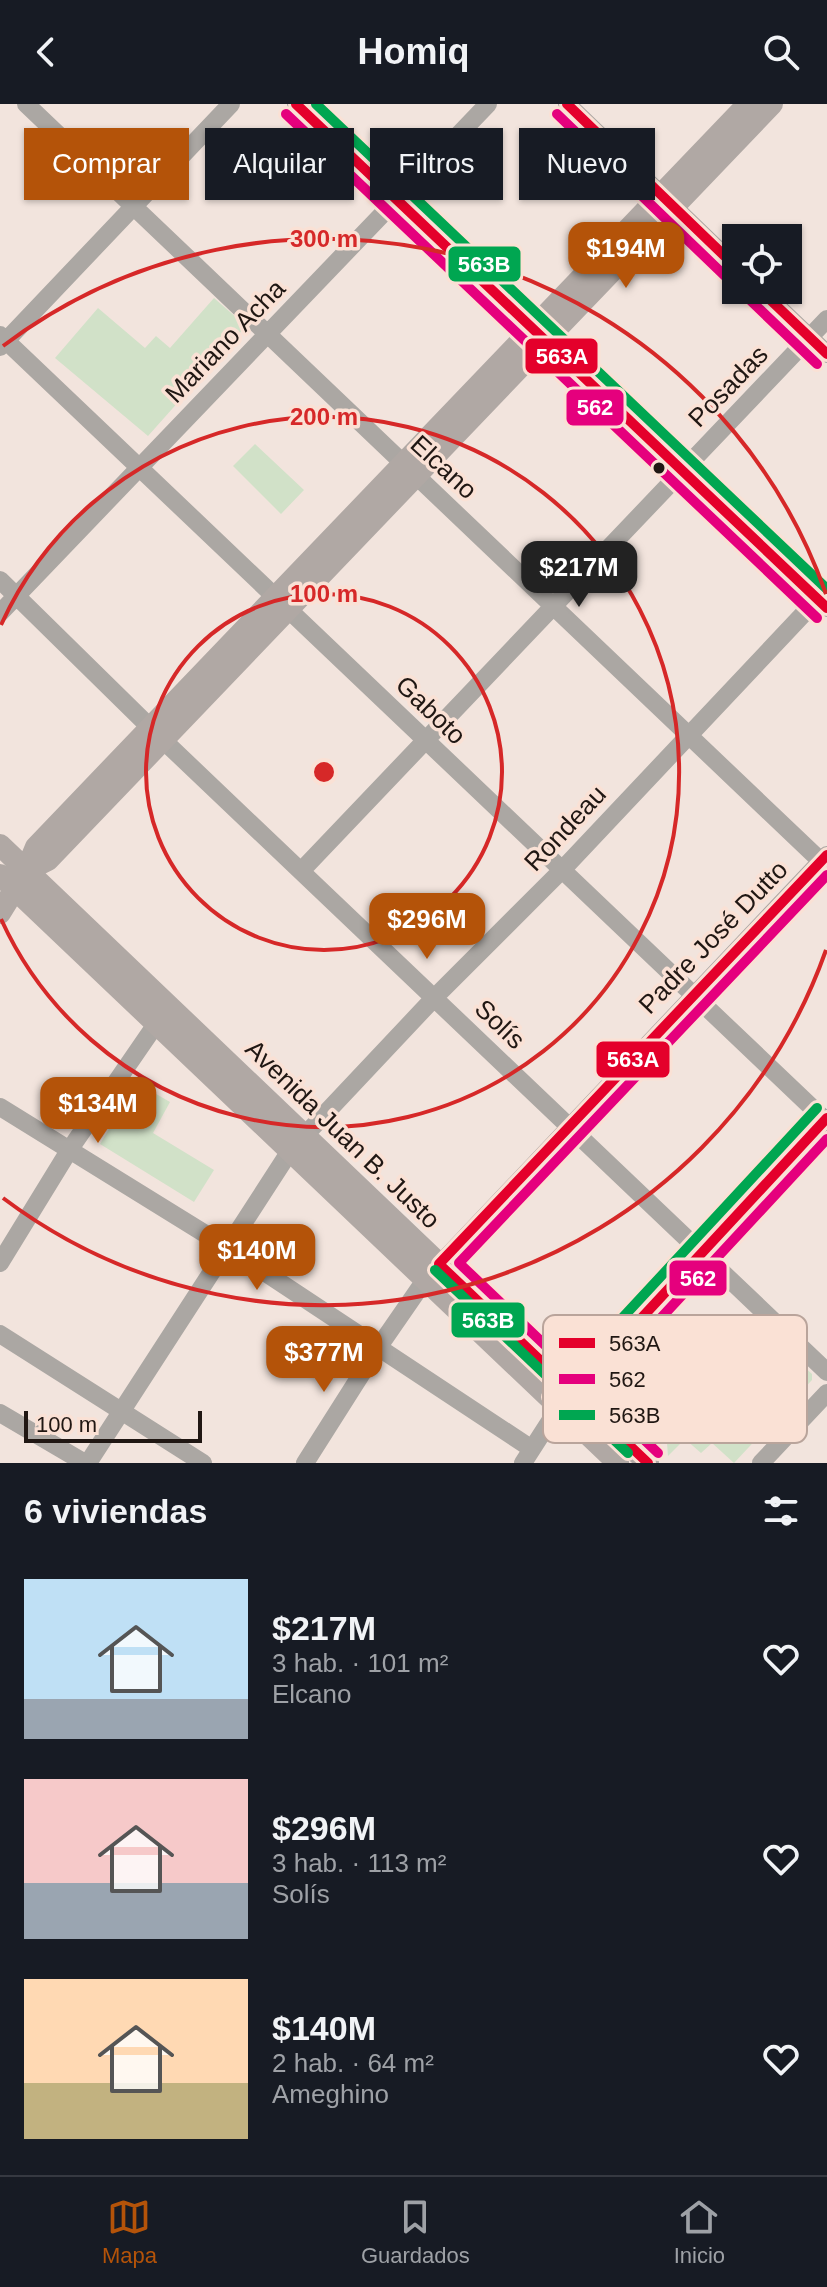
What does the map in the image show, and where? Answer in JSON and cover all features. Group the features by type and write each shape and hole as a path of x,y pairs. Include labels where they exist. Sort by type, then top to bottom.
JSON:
{"main road":[{"path":"667,201 748,104"},
{"path":"0,913 14,878 42,854 158,734 667,201 772,104"},
{"name":"Avenida Juan B. Justo","path":"0,845 14,878 543,1377"},
{"name":"Avenida Juan B. Justo","path":"602,1443 618,1463"},
{"name":"Avenida Juan B. Justo","path":"622,1443 648,1463"}],"street":[{"name":"Elcano","path":"26,104 409,471 825,861"},
{"path":"2,341 231,104"},
{"path":"296,104 370,174"},
{"name":"Mariano Acha","path":"465,128 488,104"},
{"path":"567,104 722,254"},
{"name":"Mariano Acha","path":"0,613 395,200"},
{"path":"397,200 683,471 824,599"},
{"path":"774,304 827,354"},
{"name":"Posadas","path":"302,870 827,319"},
{"name":"Gaboto","path":"2,341 140,468 826,1120"},
{"name":"Solís","path":"0,580 768,1315"},
{"name":"Rondeau","path":"86,1463 297,1143 435,997 562,870 688,734 824,599"},
{"name":"Padre José Dutto","path":"305,1463 378,1348 432,1272 693,995 825,861"},
{"path":"0,1263 70,1149 162,1015"},
{"path":"0,1107 228,1248 378,1348 528,1456 543,1434"},
{"path":"645,1315 826,1120"},
{"path":"0,1334 203,1463"},
{"name":"Solís","path":"807,1353 827,1372"},
{"path":"807,1414 827,1393"},
{"path":"0,1413 86,1463"},
{"path":"761,1463 780,1443"}],"green space":[{"path":"214,298 246,326 148,436 55,358 98,308 145,348 156,336 170,348"},
{"path":"255,444 304,490 281,514 233,466"},
{"path":"137,1083 170,1102 153,1133 214,1170 194,1202 100,1144"},
{"path":"807,1369 812,1374 812,1380 807,1385"},
{"path":"667,1443 681,1443 668,1456"},
{"path":"690,1443 712,1443 701,1453"},
{"path":"712,1443 753,1443 734,1463"}],"transit line":[{"name":"563A","path":"296,104 827,608"},
{"name":"563B","path":"316,104 827,589"},
{"name":"563A","path":"567,104 722,253"},
{"name":"562","path":"286,114 817,618"},
{"name":"562","path":"557,114 722,273"},
{"name":"562","path":"754,304 817,364"},
{"name":"563A","path":"775,304 827,354"},
{"name":"563A","path":"439,1264 827,855"},
{"name":"562","path":"543,1343 459,1263 827,875"},
{"name":"563B","path":"625,1315 817,1108"},
{"name":"563A","path":"644,1315 827,1118"},
{"name":"562","path":"664,1315 827,1139"},
{"name":"563A","path":"439,1264 543,1363"},
{"name":"563B","path":"435,1270 543,1372"},
{"name":"563B","path":"617,1443 628,1453"},
{"name":"563A","path":"627,1443 648,1463"},
{"name":"562","path":"648,1443 658,1453"}]}
